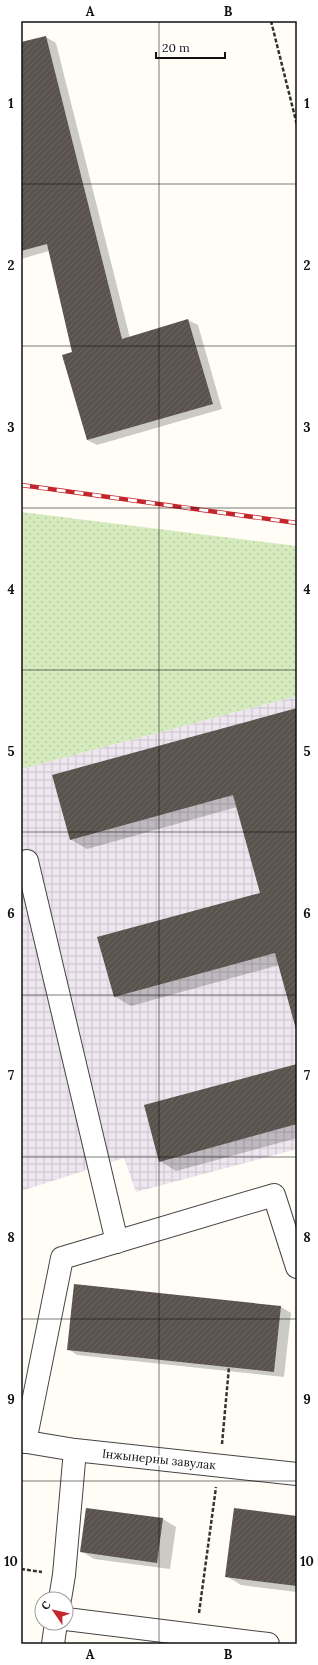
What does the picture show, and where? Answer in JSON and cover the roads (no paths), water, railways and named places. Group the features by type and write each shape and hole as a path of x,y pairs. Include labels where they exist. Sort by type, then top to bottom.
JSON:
{"street":[{"path":"27,861 116,1242"},
{"path":"23,1442 62,1258 274,1195 297,1267"},
{"name":"Інжынерны завулак","path":"23,1442 75,1450 297,1474"},
{"path":"61,1591 75,1450"},
{"path":"74,1620 268,1644"},
{"path":"53,1644 55,1631"}],"railway":[{"path":"21,485 297,523"}]}
